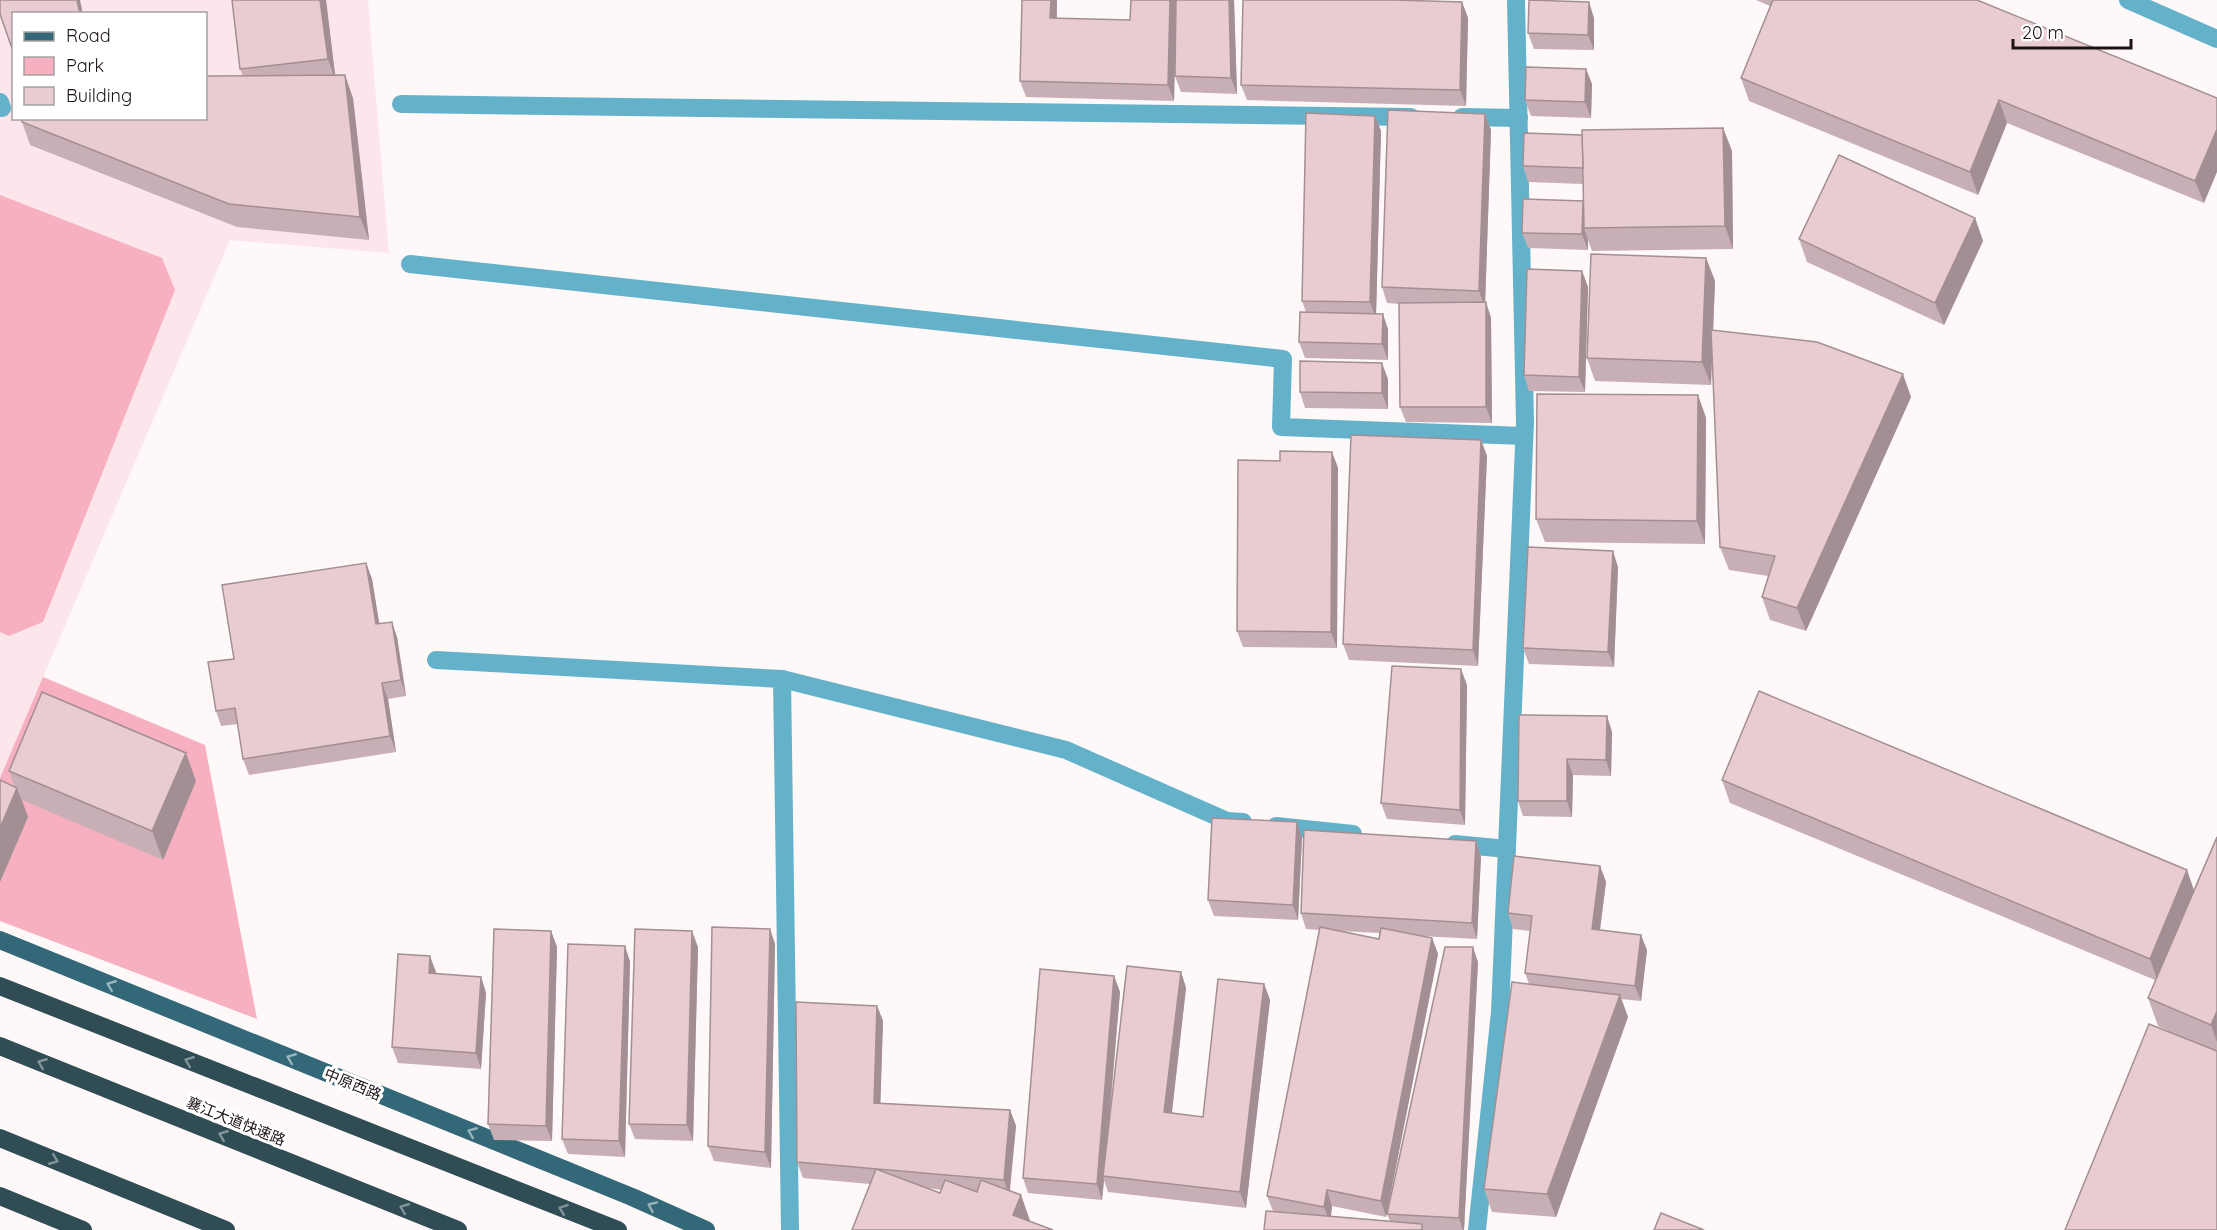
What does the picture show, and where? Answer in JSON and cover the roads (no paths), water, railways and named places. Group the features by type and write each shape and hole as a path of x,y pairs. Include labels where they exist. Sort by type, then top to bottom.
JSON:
{"highway":[{"path":"0,986 618,1230"},
{"name":"襄江大道快速路","path":"0,1046 458,1230"},
{"path":"0,1138 226,1230"},
{"path":"0,1196 83,1230"}],"main road":[{"name":"中原西路","path":"0,940 632,1197 706,1230"}],"street":[{"path":"1477,1230 1500,1012 1524,436 1516,0"},
{"path":"2128,0 2217,39"},
{"path":"401,104 1424,117"},
{"path":"1448,117 1519,118"},
{"path":"410,264 1282,359 1281,427 1524,436"},
{"path":"436,660 782,679 1066,750 1227,821 1367,835"},
{"path":"782,679 790,1230"},
{"path":"1437,842 1507,849"}]}
